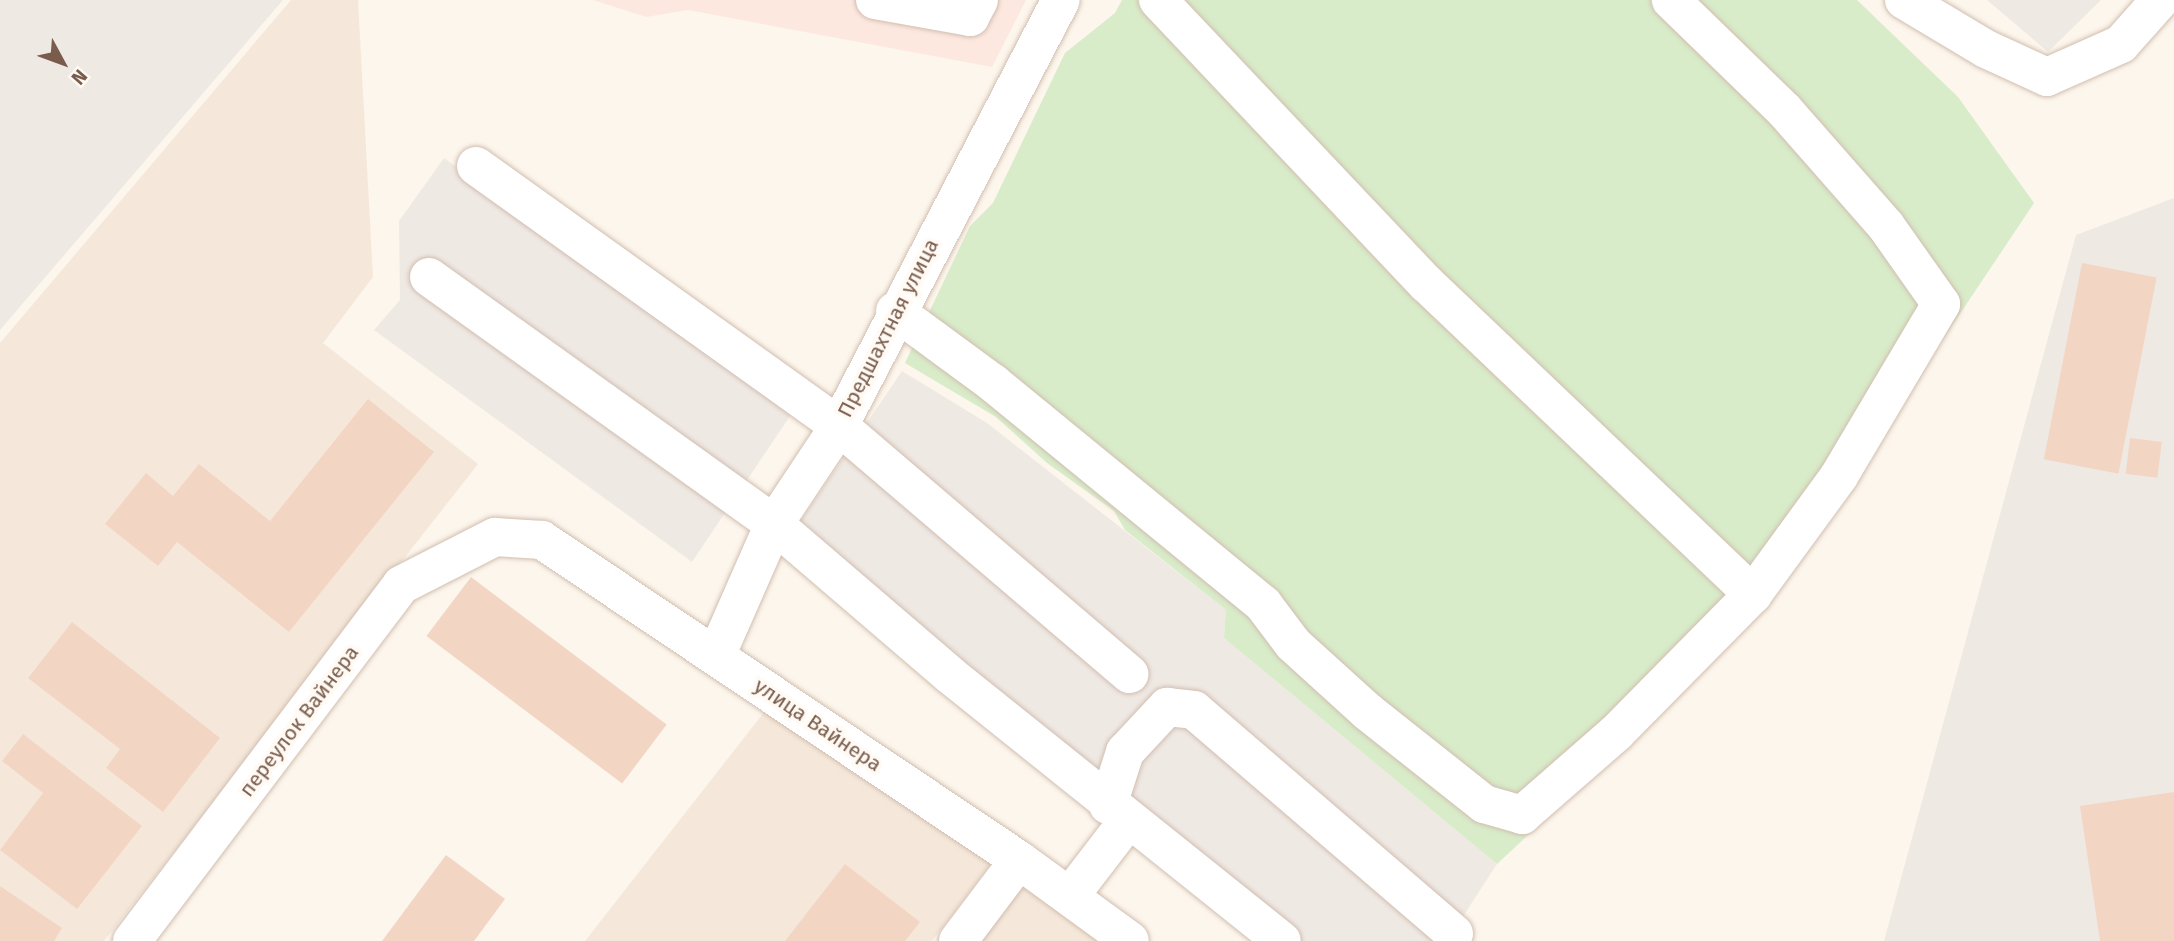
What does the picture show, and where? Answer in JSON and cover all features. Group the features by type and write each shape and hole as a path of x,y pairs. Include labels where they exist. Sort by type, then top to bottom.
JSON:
{"street":[{"path":"874,0 970,17 979,0"},
{"name":"Предшахтная улица","path":"716,656 774,523 839,426 895,311 1061,0"},
{"path":"1158,0 1427,284 1753,594"},
{"path":"895,311 1170,525 1263,604 1293,644 1368,712 1484,804 1522,815 1617,732 1753,594 1839,476 1941,304 1886,226 1784,110 1671,0"},
{"path":"1904,0 1986,49 2048,76 2121,44 2160,0"},
{"path":"476,166 839,426 1129,674"},
{"path":"429,277 774,523 1119,812 1282,941"},
{"name":"улица Вайнера","path":"495,537 542,540 1019,860 1130,941"},
{"name":"переулок Вайнера","path":"132,941 401,585 495,537"},
{"path":"1070,896 1119,812 1125,752 1167,707 1194,710 1454,934"},
{"path":"958,941 1019,860"}],"shaded area":[{"path":"0,0 283,0 0,330"},
{"path":"291,0 358,0 373,277 323,343 478,464 104,941 0,941 0,343"},
{"path":"593,0 1026,0 992,67 688,10 646,17"},
{"path":"1987,0 2101,0 2048,52"},
{"path":"444,158 792,413 692,562 374,330 400,300 399,221"},
{"path":"2174,198 2174,941 1884,941 2076,235"},
{"path":"902,371 987,423 1226,610 1224,638 1497,864 1447,941 1297,941 793,532"},
{"path":"765,711 992,862 932,941 585,941"},
{"path":"1024,883 1102,941 981,941"}],"green space":[{"path":"1122,0 1857,0 1958,97 2034,203 1776,589 1690,685 1497,864 1224,638 1226,610 1125,530 1114,511 1047,463 996,417 905,363 970,226 993,203 1065,53 1115,13"}],"building":[{"path":"2082,263 2157,278 2118,474 2044,459"},
{"path":"368,399 434,452 289,632 177,542 158,566 105,524 146,473 173,496 199,464 270,521"},
{"path":"2130,438 2162,442 2157,478 2126,474"},
{"path":"471,577 667,724 622,784 426,636"},
{"path":"72,622 220,738 163,812 106,768 120,749 28,678"},
{"path":"23,734 142,826 77,909 0,850 43,793 2,761"},
{"path":"2174,792 2174,941 2100,941 2080,806"},
{"path":"446,855 505,899 474,941 382,941"},
{"path":"845,864 920,922 905,941 785,941"},
{"path":"0,886 62,928 54,941 0,941"}]}
